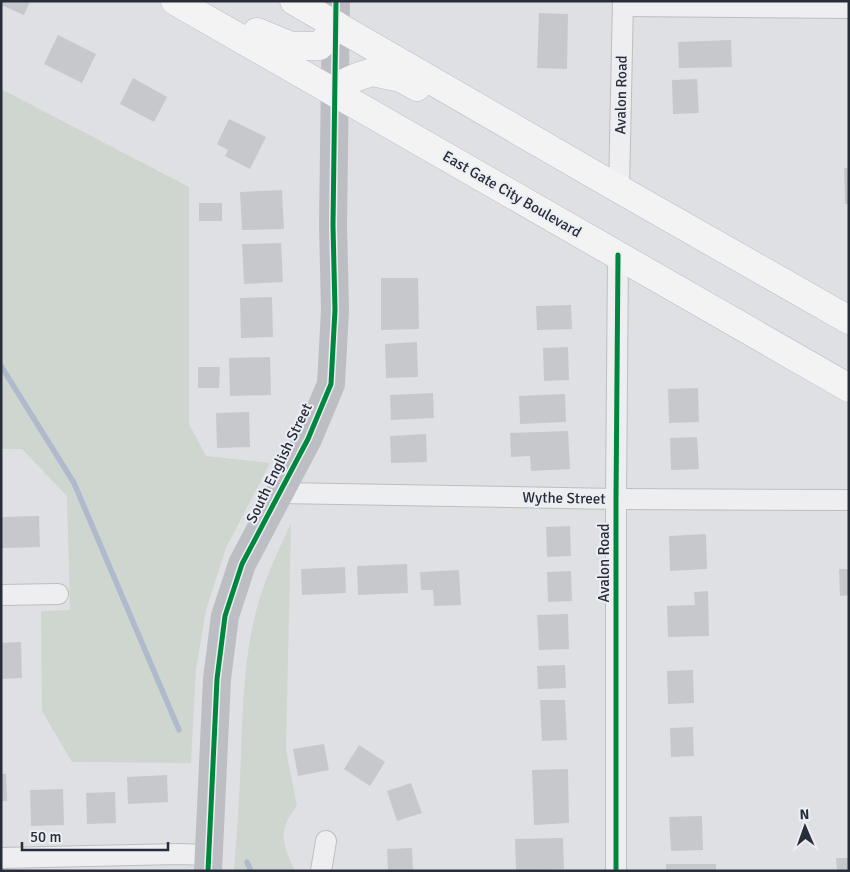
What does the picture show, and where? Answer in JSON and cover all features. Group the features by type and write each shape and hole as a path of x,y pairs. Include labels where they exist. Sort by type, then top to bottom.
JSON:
{"main road":[{"name":"East Gate City Boulevard","path":"175,1 849,388"},
{"path":"184,1 291,46 319,46 327,38 336,13"},
{"path":"294,1 336,13 520,132 849,320"},
{"path":"335,92 342,84 372,72 401,78 470,117 520,132"}],"street":[{"path":"623,4 849,8"},
{"name":"Avalon Road","path":"619,189 623,4"},
{"name":"South English Street","path":"208,863 217,679 226,616 242,564 308,439 331,384 336,310 333,225 336,13"},
{"name":"Avalon Road","path":"616,871 618,255"},
{"name":"Wythe Street","path":"280,493 616,499 849,500"},
{"path":"1,595 58,594"},
{"path":"321,871 326,841"},
{"path":"1,858 178,854 208,863"}],"shaded area":[{"path":"1,89 189,187 189,424 206,456 270,463 226,548 206,610 196,669 191,763 72,762 42,711 41,611 70,610 67,496 22,449 1,449"},
{"path":"291,523 286,750 297,806 286,823 284,837 287,853 295,871 234,871 249,644 264,586"}],"building":[{"path":"1,1 30,1 24,15 1,5"},
{"path":"539,13 568,14 567,69 537,68"},
{"path":"58,35 96,54 82,83 44,64"},
{"path":"731,40 732,67 679,68 678,42"},
{"path":"133,78 167,97 154,122 120,104"},
{"path":"697,79 699,113 673,114 672,80"},
{"path":"229,119 266,137 250,169 225,156 228,150 217,144"},
{"path":"844,168 849,168 849,204 845,204"},
{"path":"282,190 284,229 242,230 240,192"},
{"path":"199,203 222,203 222,221 199,221"},
{"path":"281,243 283,282 244,284 242,244"},
{"path":"381,278 418,278 419,329 381,330"},
{"path":"272,297 273,337 241,338 240,298"},
{"path":"571,305 572,329 537,330 536,306"},
{"path":"417,342 418,377 386,378 385,344"},
{"path":"568,347 569,380 544,381 543,348"},
{"path":"270,357 271,395 230,396 229,358"},
{"path":"198,367 220,367 219,388 198,388"},
{"path":"698,388 699,422 669,423 668,389"},
{"path":"433,393 434,418 391,420 390,395"},
{"path":"565,394 566,422 520,424 519,396"},
{"path":"249,412 250,447 217,448 216,413"},
{"path":"568,431 570,469 531,471 530,456 511,457 510,433"},
{"path":"426,434 427,462 391,463 390,436"},
{"path":"697,437 699,469 671,470 670,438"},
{"path":"39,516 40,547 1,548 1,517"},
{"path":"570,526 571,556 547,557 546,527"},
{"path":"706,534 707,569 670,571 669,536"},
{"path":"407,564 408,593 358,595 357,566"},
{"path":"345,567 346,593 302,595 301,569"},
{"path":"839,569 849,569 849,595 840,596"},
{"path":"459,570 461,605 434,606 433,590 421,590 420,572"},
{"path":"571,571 572,601 548,602 547,572"},
{"path":"708,591 709,636 668,637 667,606 695,605 694,592"},
{"path":"568,614 569,649 539,650 537,615"},
{"path":"21,642 22,678 1,679 1,643"},
{"path":"565,665 566,688 538,689 537,666"},
{"path":"693,670 694,703 668,704 667,671"},
{"path":"540,700 565,700 567,740 542,741"},
{"path":"693,727 694,756 671,757 670,728"},
{"path":"324,744 329,770 298,776 293,749"},
{"path":"359,745 385,762 370,786 344,769"},
{"path":"568,769 569,823 534,825 532,770"},
{"path":"1,774 6,774 7,801 1,801"},
{"path":"167,775 168,802 128,804 127,777"},
{"path":"411,783 422,813 397,821 387,791"},
{"path":"63,789 64,825 31,826 30,790"},
{"path":"115,792 116,823 87,824 86,793"},
{"path":"702,816 703,850 671,851 669,817"},
{"path":"563,838 564,869 516,871 515,839"},
{"path":"412,848 413,871 388,871 387,849"},
{"path":"836,858 849,858 849,871 837,871"},
{"path":"666,864 716,864 716,871 666,871"}],"waterway":[{"path":"1,366 74,483 179,730"},
{"path":"247,862 251,871"}],"cycle path":[{"path":"208,871 217,679 225,616 242,564 308,439 331,384 335,310 333,225 336,1"},
{"path":"616,871 618,255"}]}
